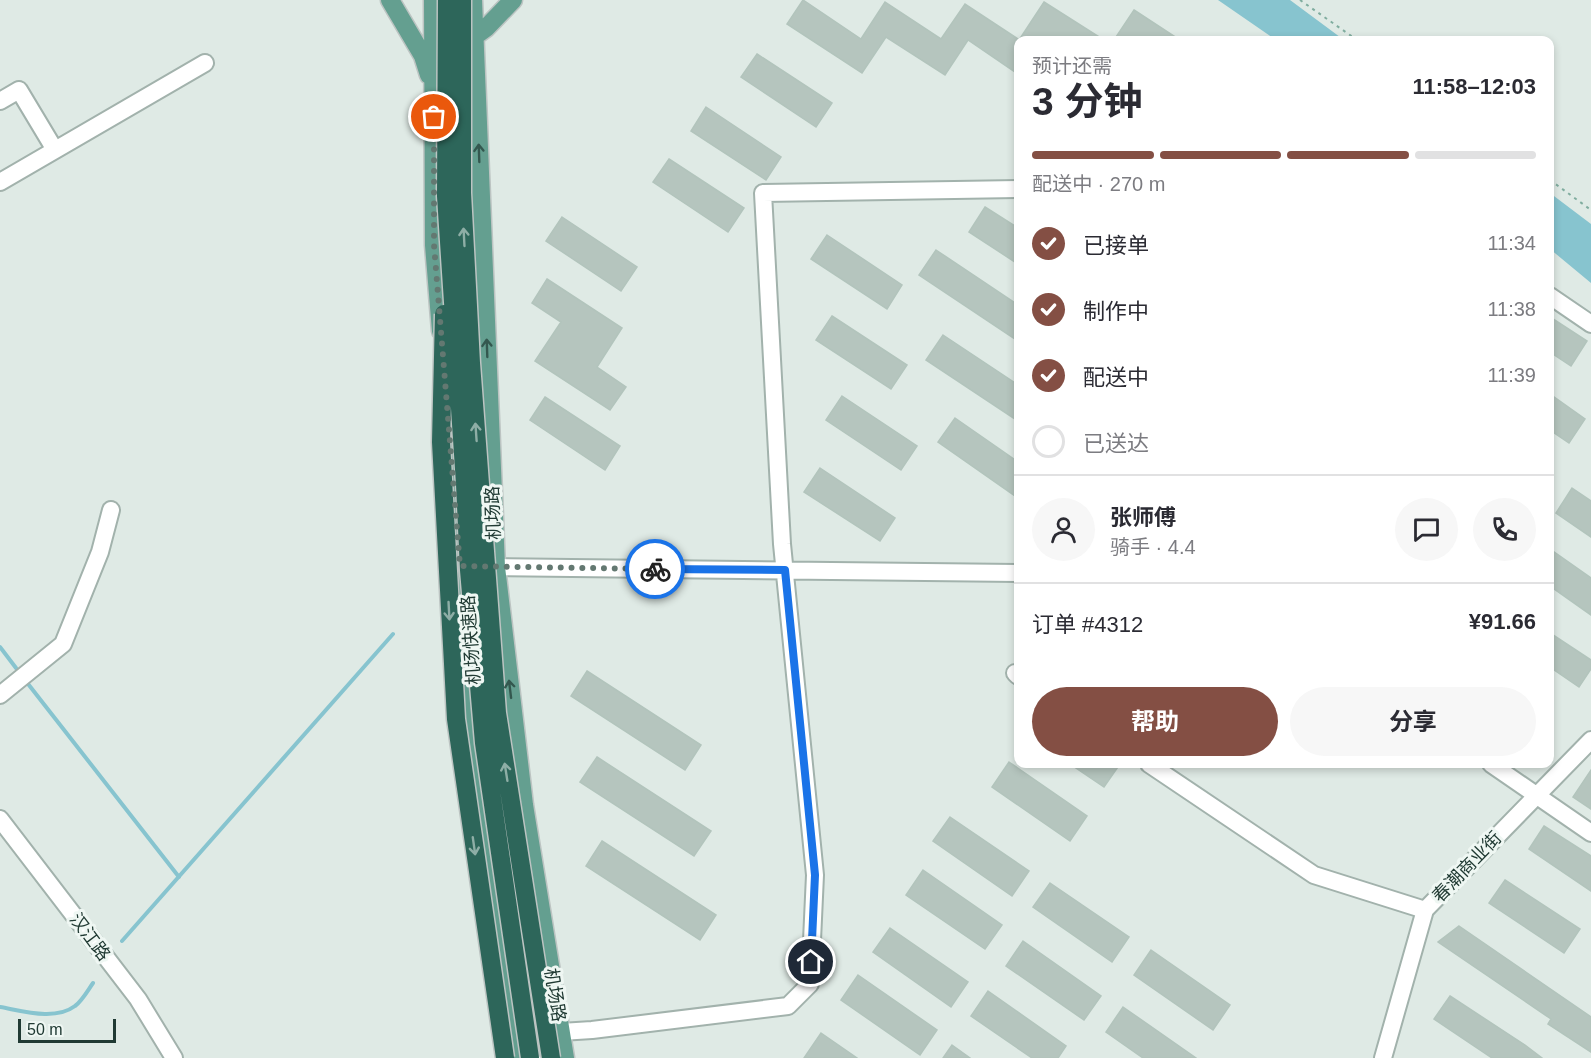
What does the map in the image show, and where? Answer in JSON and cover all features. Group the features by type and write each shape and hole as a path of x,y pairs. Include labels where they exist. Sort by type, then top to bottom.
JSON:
{"highway":[{"name":"机场快速路","path":"447,0 447,196 469,570 484,743 530,1058"},
{"name":"机场快速路","path":"462,0 462,193 471,363 497,713 551,1058"},
{"path":"447,196 441,442 456,719 505,1058"}],"main road":[{"path":"390,0 423,56 435,95"},
{"name":"机场路","path":"433,0 434,245 474,735 518,1058"},
{"name":"机场路","path":"473,0 495,567 525,805 565,1058"},
{"path":"475,36 513,0"}],"street":[{"path":"0,182 205,63"},
{"path":"0,101 20,90 55,150"},
{"path":"561,1032 788,1005 810,984 815,875 785,570 763,193 1014,189"},
{"path":"1554,299 1591,324"},
{"path":"0,695 63,644 100,552 111,510"},
{"path":"460,566 1014,573"},
{"name":"春潮商业街","path":"1383,1058 1425,910 1591,740"},
{"path":"1155,768 1314,874 1425,910"},
{"path":"1497,768 1591,833"},
{"name":"汉江路","path":"0,819 138,999 174,1058"}],"path":[{"path":"1300,0 1351,36"},
{"path":"1554,183 1591,210"}],"water":[{"path":"1218,0 1290,0 1339,36 1270,36"},
{"path":"1554,196 1591,224 1591,283 1554,252"}],"building":[{"path":"803,0 861,39 885,2 941,39 965,4 1014,36 1014,71 968,40 945,75 886,37 862,73 787,24"},
{"path":"1044,2 1098,36 1022,36"},
{"path":"1134,10 1174,36 1117,36"},
{"path":"757,54 832,103 816,127 741,77"},
{"path":"706,107 781,157 766,180 691,131"},
{"path":"669,159 744,208 728,232 653,182"},
{"path":"985,207 1014,225 1014,261 969,232"},
{"path":"562,217 637,267 621,291 546,241"},
{"path":"827,235 902,285 887,309 811,259"},
{"path":"936,250 1014,302 1014,338 919,275"},
{"path":"547,279 622,328 597,367 626,387 610,410 535,361 561,322 532,303"},
{"path":"832,316 907,365 891,389 816,340"},
{"path":"1554,320 1587,341 1571,366 1554,355"},
{"path":"943,335 1014,382 1014,418 926,360"},
{"path":"842,396 917,446 901,470 826,420"},
{"path":"545,397 620,446 605,470 530,420"},
{"path":"1554,397 1585,419 1569,443 1554,433"},
{"path":"955,418 1014,459 1014,495 938,442"},
{"path":"820,468 895,518 880,541 804,492"},
{"path":"1572,488 1591,501 1591,537 1556,513"},
{"path":"1554,552 1591,578 1591,615 1554,589"},
{"path":"1554,636 1591,660 1591,669 1579,687 1554,670"},
{"path":"587,671 701,745 685,770 571,696"},
{"path":"597,757 711,831 694,856 580,782"},
{"path":"1009,762 1014,768 1018,768 1087,816 1070,841 992,787"},
{"path":"1076,768 1117,768 1104,787"},
{"path":"1591,770 1591,809 1573,797"},
{"path":"950,817 1029,871 1012,896 933,841"},
{"path":"1544,826 1591,856 1591,891 1529,849"},
{"path":"602,841 716,915 700,940 586,866"},
{"path":"923,870 1002,925 985,949 906,895"},
{"path":"1505,880 1580,929 1564,953 1489,903"},
{"path":"1050,883 1129,937 1112,962 1033,907"},
{"path":"1459,926 1591,1017 1591,1052 1548,1024 1551,1019 1438,942"},
{"path":"890,928 968,982 951,1007 873,952"},
{"path":"1023,941 1101,996 1084,1020 1006,966"},
{"path":"1151,950 1230,1005 1213,1030 1134,975"},
{"path":"858,975 937,1030 920,1055 841,1000"},
{"path":"988,991 1066,1046 1058,1058 1032,1058 971,1016"},
{"path":"1450,996 1542,1058 1492,1058 1434,1019"},
{"path":"1123,1007 1196,1058 1143,1058 1106,1032"},
{"path":"821,1033 857,1058 804,1058"},
{"path":"952,1045 970,1058 943,1058"}],"waterway":[{"path":"122,941 393,634"},
{"path":"0,647 16,668"},
{"path":"25,680 179,877"},
{"path":"0,1007 39,1014 67,1011 78,1004 93,983"}],"way so far":[{"path":"434,117 434,245 460,566 655,569"}],"route":[{"path":"655,569 785,570 815,875 811,962"}]}
